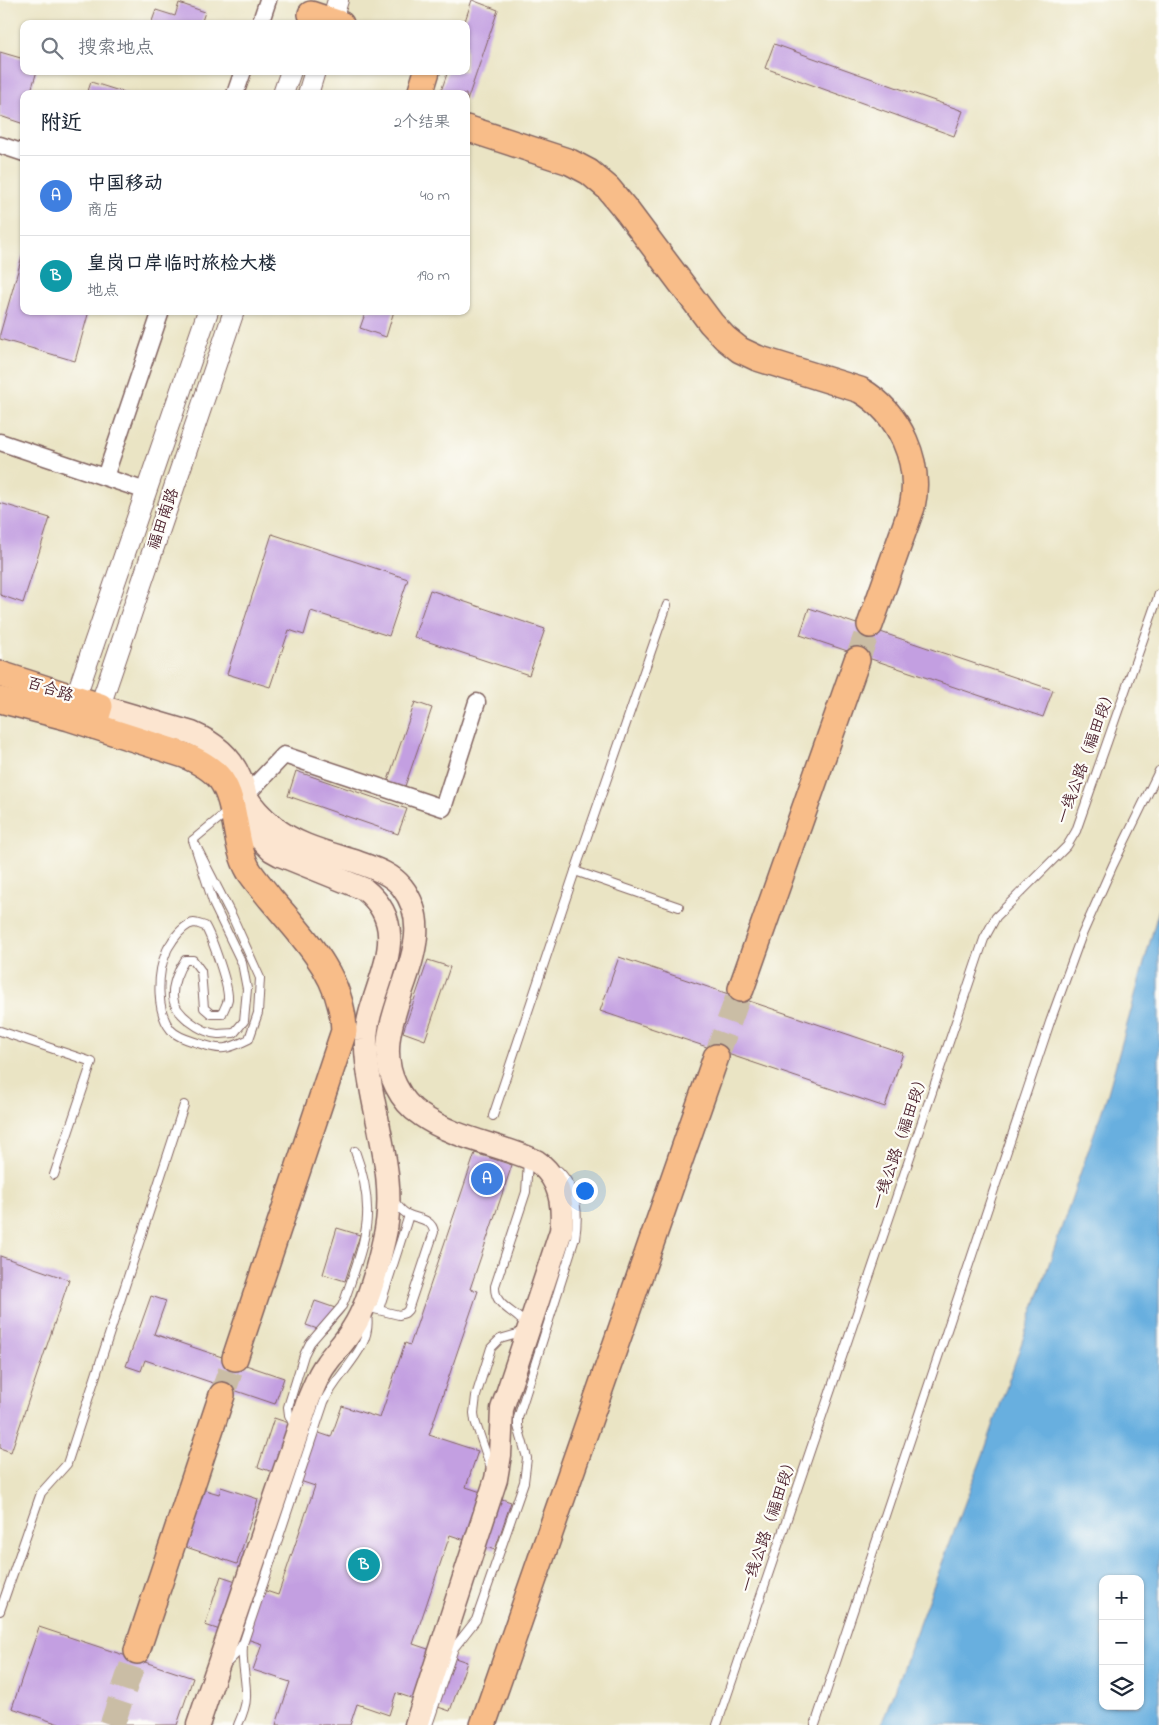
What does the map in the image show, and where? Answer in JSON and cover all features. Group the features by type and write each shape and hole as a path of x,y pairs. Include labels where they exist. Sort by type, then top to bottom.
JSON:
{"main road":[{"path":"421,90 426,75"},
{"path":"470,129 570,162 589,172 608,188 628,211 711,323 740,350 758,358 860,390 885,408 897,426 908,451 913,467 915,494 870,625"},
{"path":"741,989 858,660"},
{"name":"百合路","path":"0,674 72,708 97,716 197,760 212,770 238,801 238,840 248,870 313,949 336,986 344,1016 344,1031 234,1358"},
{"name":"百合路","path":"0,700 72,708"},
{"path":"238,801 292,839 379,870 403,888 413,907 417,930 414,952 389,1031 388,1059 395,1083 410,1107 431,1122 456,1133 528,1158 543,1166 553,1176 559,1193 562,1212 558,1242 502,1408 500,1455 492,1492 416,1725"},
{"path":"198,1725 309,1398 322,1370 371,1308 389,1215 389,1187 368,1072 366,1049 367,1024 389,951 388,929 383,909 372,895 364,889 290,860 272,850 238,801"},
{"path":"483,1725 716,1057"},
{"path":"137,1651 222,1395"}],"street":[{"path":"261,20 268,0"},
{"path":"236,90 242,75"},
{"path":"284,90 290,75"},
{"path":"309,90 314,75"},
{"path":"0,146 20,152"},
{"path":"104,477 160,315"},
{"name":"福田南路","path":"72,708 207,315"},
{"name":"福田南路","path":"97,716 233,315"},
{"path":"0,442 146,491"},
{"path":"238,801 284,755 443,808 477,702"}],"lane":[{"name":"一线公路（福田段）","path":"716,1725 984,939 996,917 1067,846 1076,831 1159,594"},
{"path":"493,1116 575,871 668,605"},
{"path":"815,1725 1047,1031 1081,937 1113,865 1159,771"},
{"path":"193,840 238,801"},
{"path":"193,840 232,916 260,978 258,1013 249,1039 234,1046 216,1049 188,1040 172,1031 165,1021 161,1008 159,981 166,953 177,934 186,926 194,923 204,926 208,932 220,962 228,998 222,1014 211,1014 204,1008 201,971 193,960 184,960 178,970 172,998 179,1013 200,1028 217,1034 234,1033 244,1021 247,989 242,962 214,905 193,840"},
{"path":"575,871 679,907"},
{"path":"0,1031 92,1062 54,1175"},
{"path":"0,1611 41,1493 67,1464 184,1105"},
{"path":"297,1433 289,1415 288,1407 304,1355 310,1344 342,1306 363,1247 368,1214 367,1196 365,1181 355,1151"},
{"path":"428,1725 454,1648 476,1620 524,1482 527,1458 518,1426 518,1418 577,1228 576,1202 565,1177 553,1168 528,1158 526,1192 495,1286 495,1292 499,1302 520,1319 528,1331"},
{"path":"371,1308 399,1315 408,1310 434,1232 427,1221 409,1215 401,1209 394,1201 389,1187"},
{"path":"238,1725 244,1711 246,1695 242,1655 244,1641 324,1402 333,1384 358,1352 366,1337 371,1308 409,1215"},
{"path":"214,1678 237,1653 244,1641"}],"water":[{"path":"1159,909 1159,1725 881,1725 984,1452 1108,1093"}],"building":[{"path":"472,0 498,10 470,92 470,90 441,90 447,75 470,75 470,20 465,20"},
{"path":"179,3 205,12 202,20 152,20 156,10 175,16"},
{"path":"774,44 963,111 954,136 765,68"},
{"path":"0,52 20,58 20,75 36,75 31,90 20,90 20,123 0,116"},
{"path":"91,82 116,90 88,90"},
{"path":"20,264 20,315 88,315 75,361 0,339"},
{"path":"365,315 393,315 386,337 360,328"},
{"path":"0,503 50,518 23,603 0,595"},
{"path":"272,534 408,579 389,636 311,611 304,635 289,630 270,687 227,674"},
{"path":"430,590 545,629 529,675 414,637"},
{"path":"809,608 1053,690 1043,717 800,635"},
{"path":"415,702 432,708 404,789 387,783"},
{"path":"296,771 407,809 398,834 288,796"},
{"path":"619,957 903,1053 885,1107 600,1011"},
{"path":"428,960 450,967 425,1040 403,1032"},
{"path":"475,1153 512,1165 470,1289 478,1291 429,1435 478,1451 466,1487 511,1502 495,1550 450,1535 413,1644 467,1662 450,1711 396,1693 389,1715 357,1704 350,1725 276,1725 290,1682 253,1670 262,1644 205,1625 221,1576 278,1595 315,1486 258,1467 274,1418 331,1437 342,1406 380,1418 405,1343 410,1345"},
{"path":"337,1228 360,1235 345,1281 323,1274"},
{"path":"0,1256 69,1280 11,1452 0,1448"},
{"path":"151,1296 166,1301 154,1334 284,1378 275,1404 145,1360 141,1371 126,1366"},
{"path":"315,1301 344,1311 326,1332 306,1325"},
{"path":"221,1487 258,1499 237,1564 183,1546 202,1489 219,1494"},
{"path":"39,1627 193,1678 177,1725 62,1725 12,1708"}],"tunnel":[{"path":"857,660 870,625"},
{"path":"716,1057 741,989"},
{"path":"222,1395 235,1358"},
{"path":"112,1725 137,1651"}],"place":[{"name":"中国移动","path":"487,1179"},
{"name":"皇岗口岸临时旅检大楼","path":"364,1565"}]}
